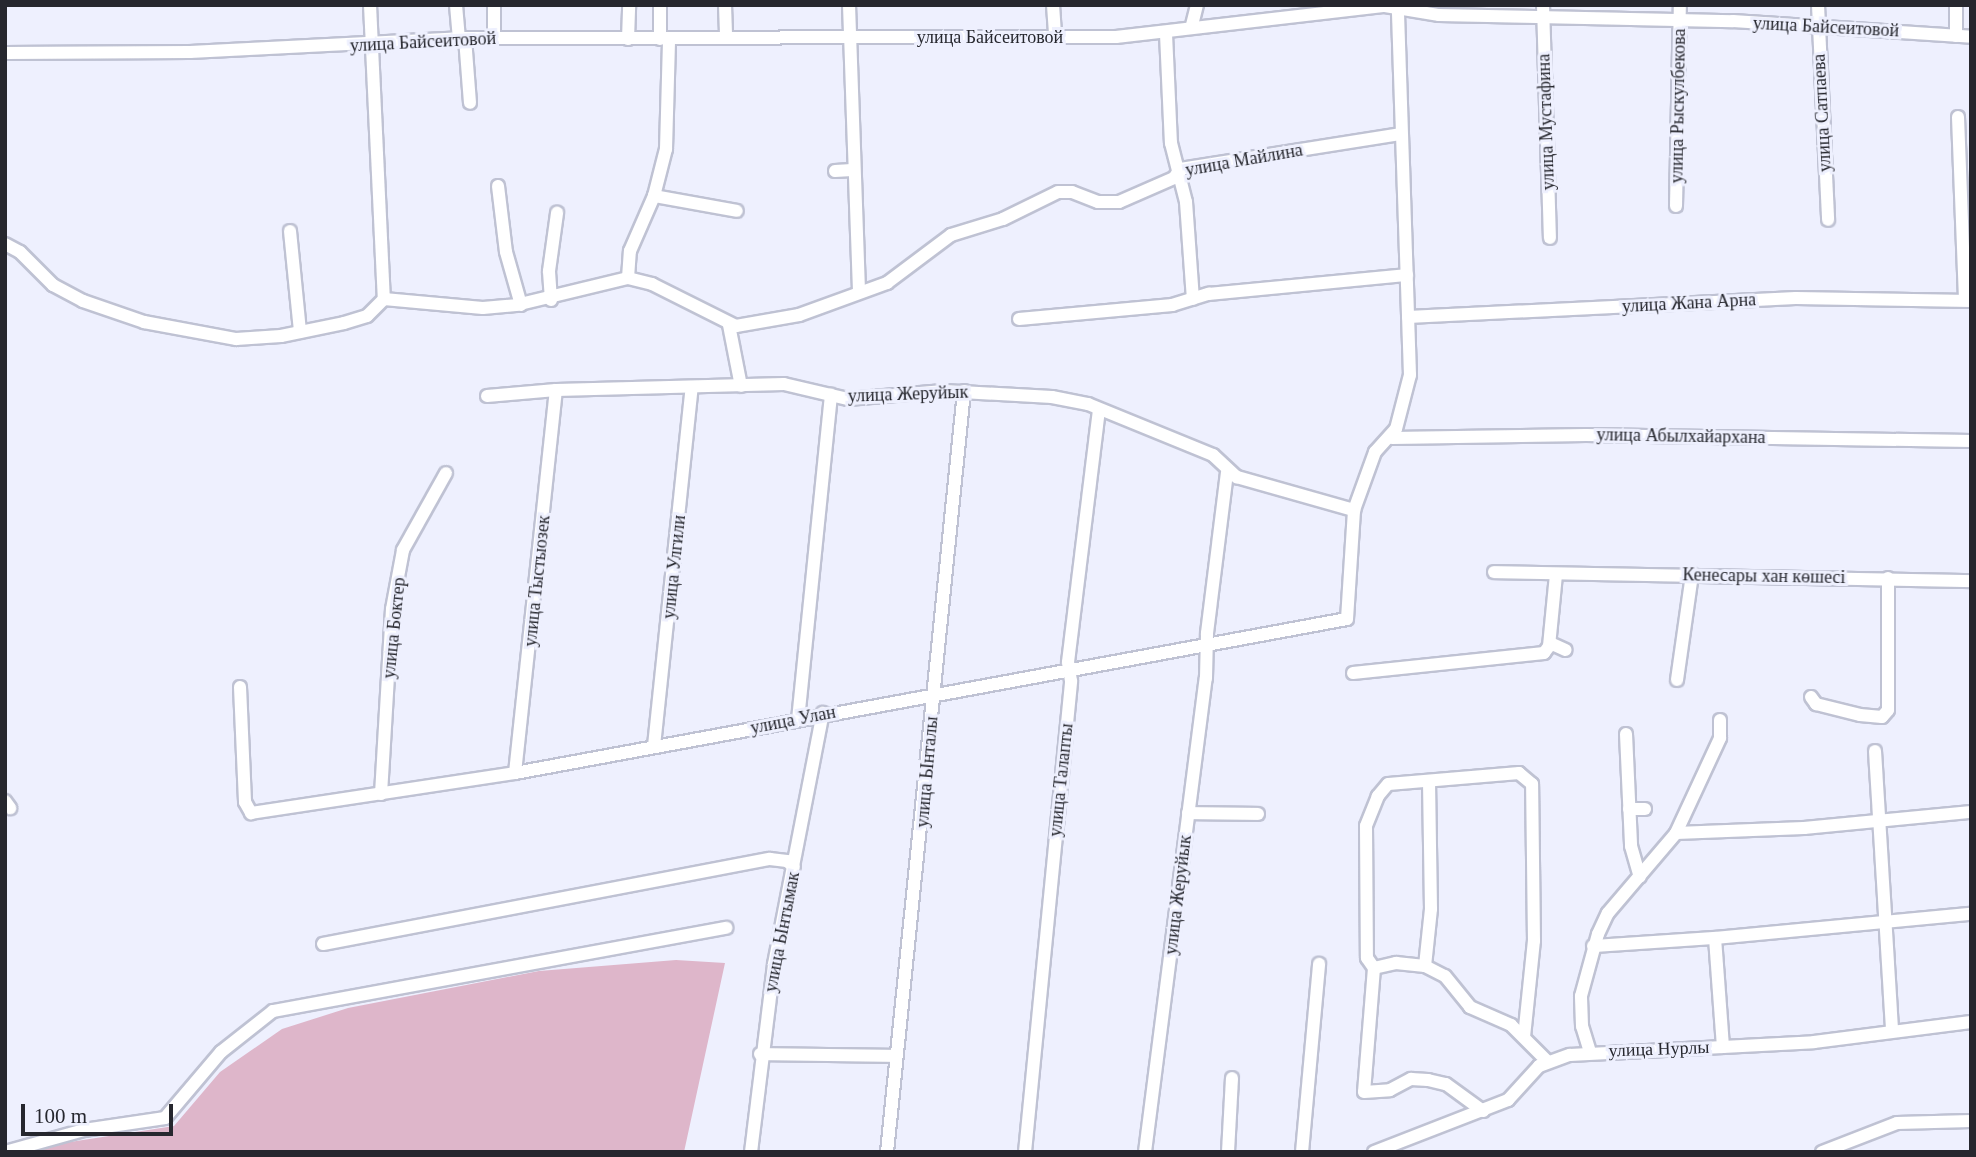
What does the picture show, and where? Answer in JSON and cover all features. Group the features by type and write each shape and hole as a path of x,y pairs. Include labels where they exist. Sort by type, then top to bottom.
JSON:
{"street":[{"path":"5,244 20,252 53,285 144,322 236,339 300,332 367,316 384,299 370,5"},
{"path":"456,5 470,103"},
{"path":"494,5 494,38"},
{"path":"628,39 629,5"},
{"path":"628,278 630,251 654,196 670,118 660,5"},
{"path":"725,5 726,38"},
{"path":"849,5 852,170 859,292"},
{"path":"1053,5 1055,37"},
{"path":"1192,25 1197,5"},
{"name":"улица Рыскулбекова","path":"1676,206 1680,5"},
{"name":"улица Сатпаева","path":"1818,5 1828,220"},
{"path":"1956,5 1956,37"},
{"path":"1354,510 1375,452 1382,440 1392,439 1410,374 1398,7"},
{"name":"улица Байсеитовой","path":"5,54 372,45 462,38 850,39 1166,34 1192,25 1323,10 1398,7 1439,15 1543,10 1971,37"},
{"name":"улица Мустафина","path":"1543,10 1550,238"},
{"path":"1166,34 1171,143 1180,169 1194,299"},
{"path":"1958,117 1968,300"},
{"name":"улица Майлина","path":"729,325 799,315 887,283 951,235 1003,219 1058,192 1072,192 1098,202 1119,202 1174,178 1180,169 1401,134"},
{"path":"835,171 852,170"},
{"path":"498,186 506,252 521,305"},
{"path":"654,196 737,211"},
{"path":"551,300 549,271 556,212"},
{"path":"290,231 300,332"},
{"path":"1020,319 1172,305 1194,299 1407,275"},
{"path":"384,299 483,307 521,305 551,300 628,278 652,284 729,325 741,386"},
{"name":"улица Жана Арна","path":"1408,317 1796,298 1968,300"},
{"name":"улица Жеруйык","path":"487,396 556,390 784,384 848,399 964,391 1052,397 1099,410 1213,455 1227,472 1354,510"},
{"name":"улица Улгили","path":"654,746 692,387"},
{"name":"улица Тыстыозек","path":"515,773 556,390"},
{"name":"улица Ынталы","path":"887,1152 964,391"},
{"path":"798,720 831,395"},
{"name":"улица Талапты","path":"1025,1152 1071,670 1068,662 1099,410"},
{"name":"улица Абылхайархана","path":"1392,439 1586,435 1971,441"},
{"name":"улица Жеруйык","path":"1145,1152 1188,813 1227,472"},
{"name":"улица Боктер","path":"382,794 392,609 403,550 446,473"},
{"name":"улица Улан","path":"240,687 245,802 251,813 515,773 798,720 822,713 1347,619 1354,510"},
{"name":"Кенесары хан көшесі","path":"1494,572 1971,581"},
{"path":"1353,673 1544,653 1550,643 1556,574"},
{"path":"1677,680 1692,574"},
{"path":"1811,697 1816,704 1848,713 1882,717 1888,710 1888,578"},
{"path":"1550,643 1566,650"},
{"name":"улица Ынтымак","path":"751,1152 760,1054 822,713"},
{"path":"1590,1052 1582,1026 1581,996 1593,946 1608,912 1676,833 1720,738 1720,720"},
{"path":"1626,734 1634,862 1640,877"},
{"path":"1875,751 1892,1030"},
{"path":"1483,1111 1446,1084 1428,1080 1411,1079 1390,1090 1364,1092 1374,968 1367,958 1366,826 1383,788 1519,773 1532,784 1534,941 1532,995 1524,1037"},
{"path":"1425,966 1431,909 1429,782"},
{"path":"1629,809 1645,809"},
{"path":"1676,833 1804,828 1971,812"},
{"path":"1188,813 1258,814"},
{"path":"323,944 770,859 787,861 794,867"},
{"path":"1593,946 1715,938 1971,914"},
{"path":"5,1152 84,1130 165,1118 221,1052 272,1011 726,928"},
{"path":"1715,938 1723,1047"},
{"path":"1374,968 1396,963 1425,966 1444,976 1456,994 1482,1016 1511,1025 1548,1062"},
{"path":"1302,1152 1319,964"},
{"name":"улица Нурлы","path":"1374,1152 1508,1100 1532,1071 1548,1062 1590,1052 1814,1042 1971,1022"},
{"path":"760,1054 896,1056"},
{"path":"1228,1152 1233,1078"},
{"path":"1829,1151 1897,1124 1971,1121"}],"shaded area":[{"path":"676,960 725,963 684,1152 36,1152 57,1144 174,1126 220,1072 282,1029 348,1008 539,971"}]}
